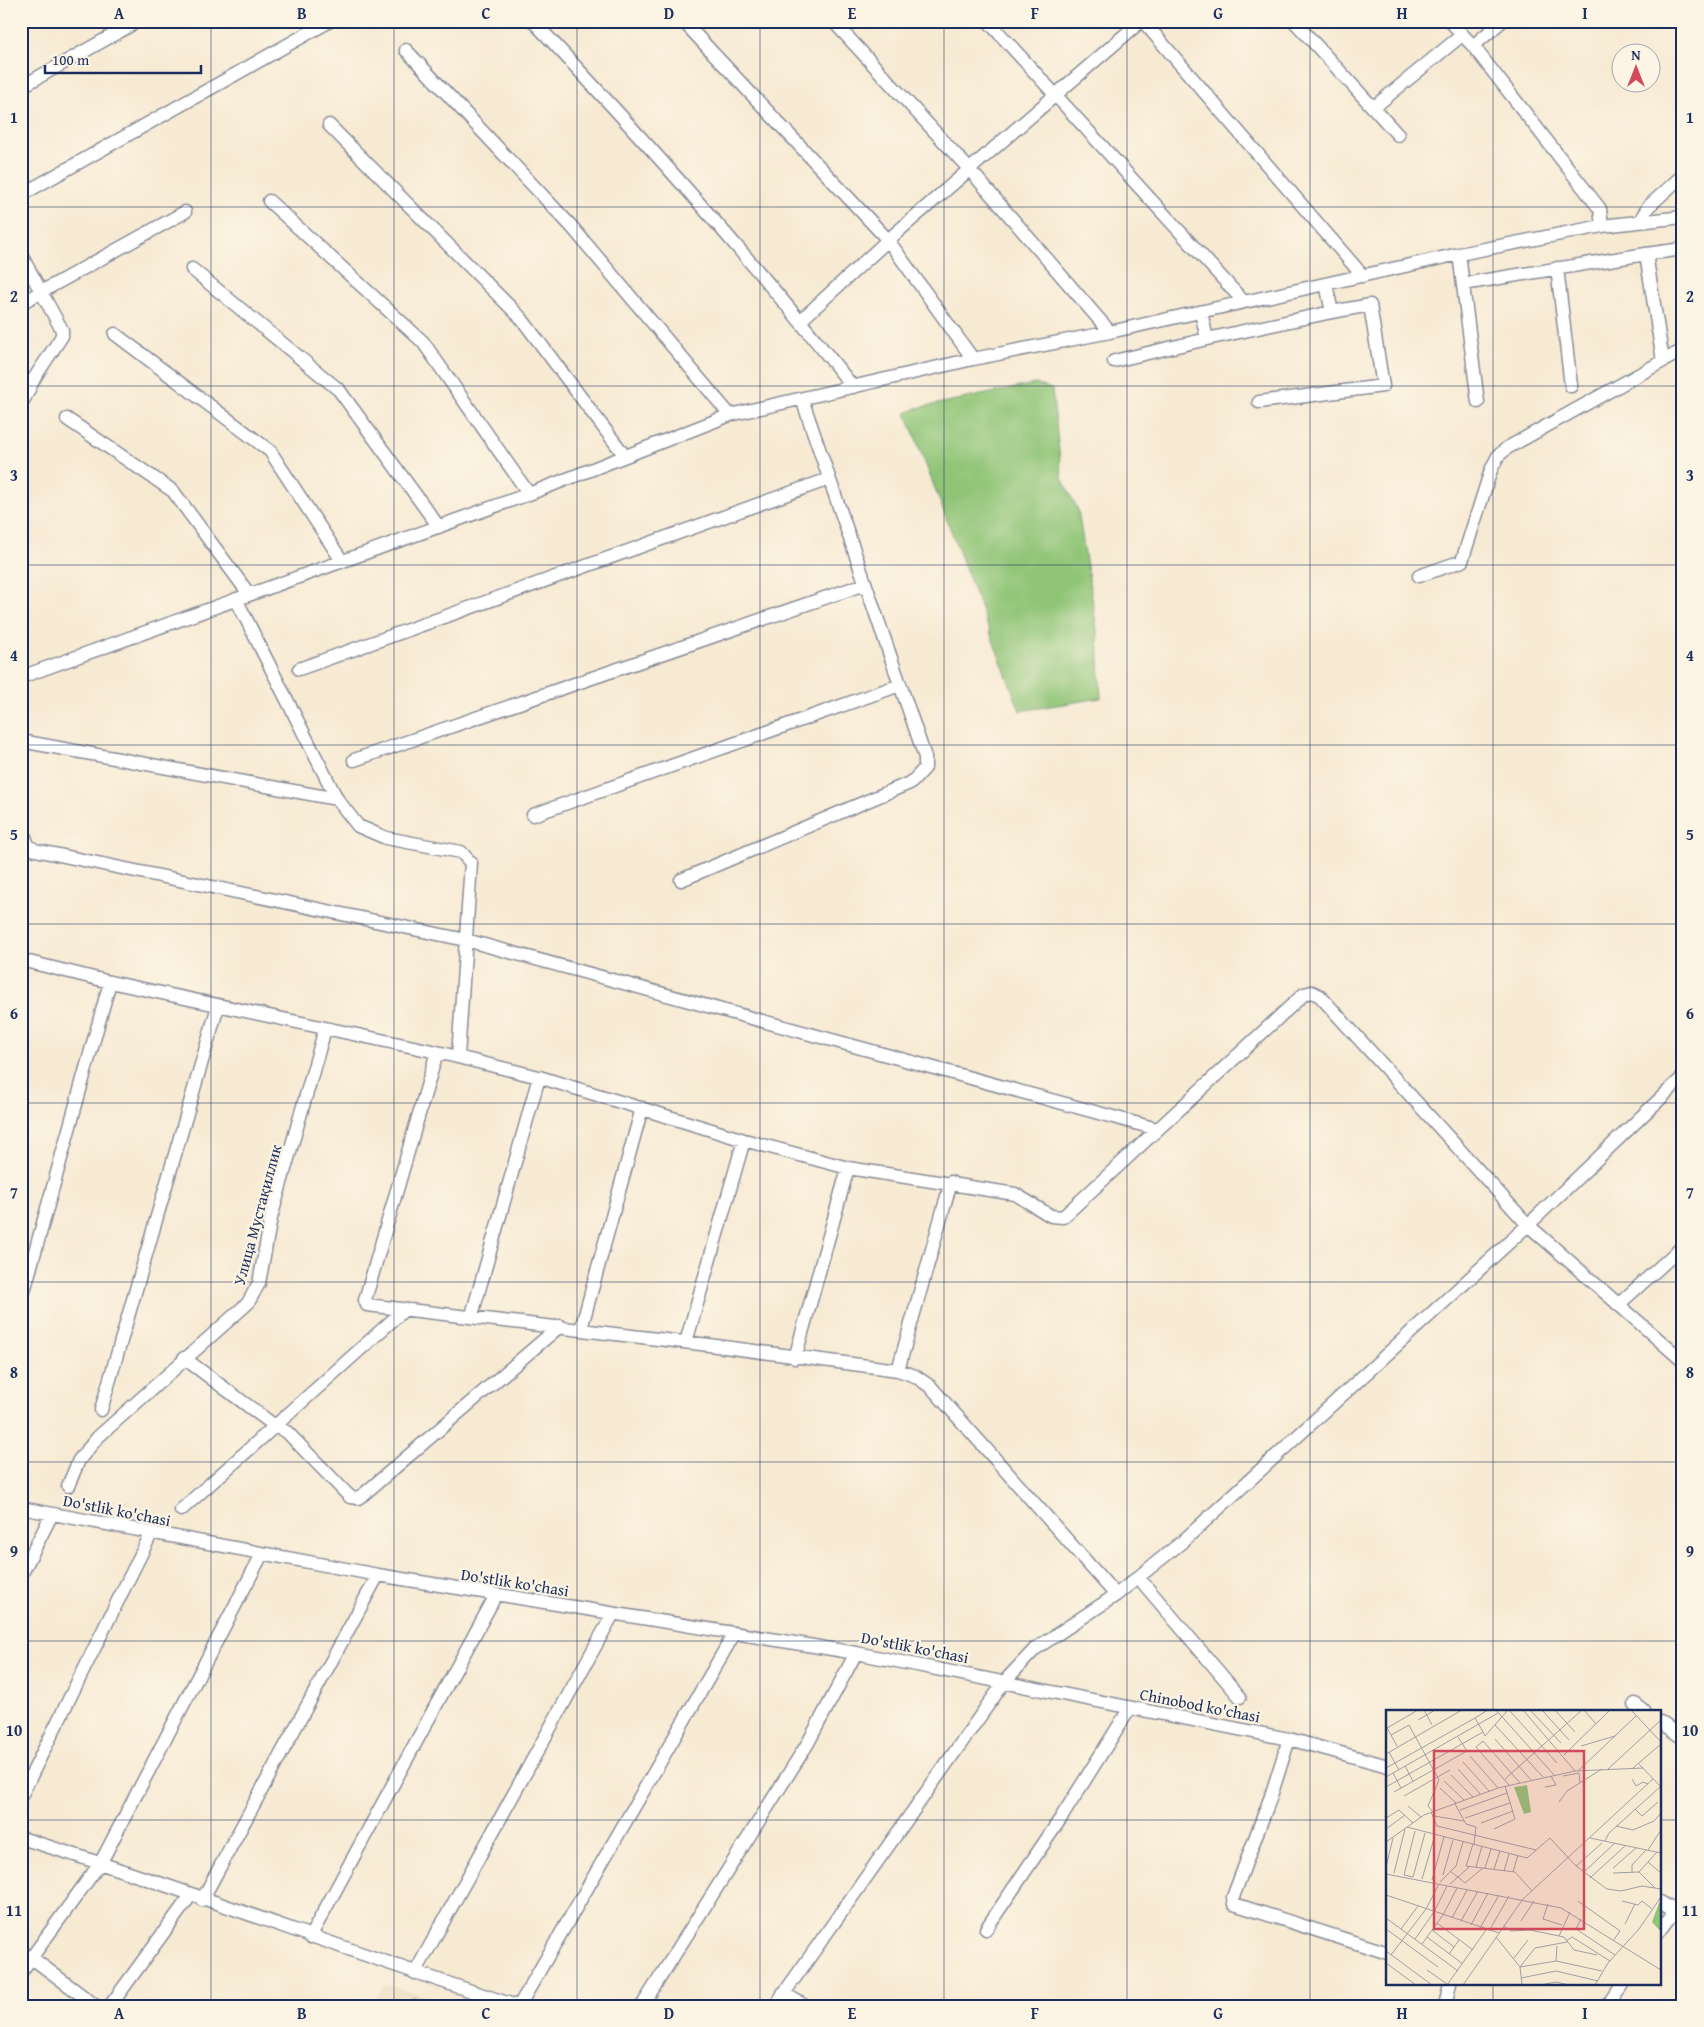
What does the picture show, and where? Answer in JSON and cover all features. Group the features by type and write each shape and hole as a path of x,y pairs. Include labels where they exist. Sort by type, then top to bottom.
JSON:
{"street":[{"path":"21,88 138,21"},
{"path":"21,195 330,21"},
{"path":"533,21 659,155 800,321 852,387"},
{"path":"684,21 888,240 973,359"},
{"path":"833,21 970,170 1110,332"},
{"path":"988,21 1244,302"},
{"path":"800,321 888,240 1142,21 1363,276"},
{"path":"1294,21 1398,135"},
{"path":"1450,21 1473,46 1600,209 1602,226"},
{"path":"1473,46 1502,21"},
{"path":"1373,108 1462,35"},
{"path":"406,50 572,227 730,415"},
{"path":"329,125 522,318 625,456"},
{"path":"1640,221 1648,207 1683,175"},
{"path":"269,201 423,342 529,494"},
{"path":"21,303 185,212"},
{"path":"21,677 529,494 730,415 973,359 1110,332 1459,254 1602,226 1683,217"},
{"path":"1463,284 1683,249"},
{"path":"1459,254 1478,402"},
{"path":"1646,254 1663,361"},
{"path":"21,256 60,323 62,336 21,405"},
{"path":"1557,268 1571,386"},
{"path":"192,269 339,390 439,526"},
{"path":"1326,284 1332,312"},
{"path":"1114,361 1207,339 1370,305 1383,386 1259,402"},
{"path":"1201,312 1207,339"},
{"path":"114,334 270,451 342,560"},
{"path":"1419,576 1462,561 1491,470 1498,456 1506,448 1683,350"},
{"path":"681,880 912,782 925,768 925,756 802,399"},
{"path":"67,419 173,491 249,594"},
{"path":"299,668 829,479"},
{"path":"354,760 865,584"},
{"path":"236,599 337,799 358,826 386,838 461,852 471,863 458,1057"},
{"path":"533,815 900,685"},
{"path":"21,741 337,799"},
{"path":"21,826 28,845 35,850 466,940 1157,1129"},
{"path":"21,960 218,1006 437,1052 539,1077 744,1140 848,1168 951,1182 1015,1194 1051,1216 1063,1217 1304,994 1312,992 1320,996 1528,1225 1683,1361"},
{"path":"21,1302 110,982"},
{"path":"101,1410 218,1006"},
{"name":"Улица Мустақиллик","path":"68,1486 79,1460 98,1437 184,1358 248,1303 259,1283 272,1218 325,1029"},
{"path":"437,1052 365,1300 367,1305 686,1342 795,1358 898,1370 916,1376 930,1387 1116,1595"},
{"path":"472,1316 539,1077"},
{"path":"775,2006 1005,1681 1035,1649 1116,1595 1182,1542 1528,1225 1683,1077"},
{"path":"581,1329 642,1108"},
{"path":"686,1342 744,1140"},
{"path":"795,1358 848,1168"},
{"path":"898,1370 951,1182"},
{"path":"1618,1305 1683,1246"},
{"path":"181,1510 405,1309"},
{"path":"184,1358 275,1426 287,1432 350,1497 358,1498 560,1326"},
{"name":"Do'stlik ko'chasi","path":"21,1508 151,1534 378,1575 734,1634 856,1652 1005,1681"},
{"path":"21,1575 52,1514"},
{"path":"21,1796 151,1534"},
{"path":"21,1972 101,1862 262,1554"},
{"path":"110,2006 197,1897 378,1575"},
{"path":"1138,1577 1240,1697"},
{"path":"310,1936 496,1595"},
{"path":"415,1973 613,1614"},
{"path":"21,1838 101,1862 415,1973 518,2006 734,1634"},
{"path":"642,2006 808,1743 856,1652"},
{"name":"Chinobod ko'chasi","path":"1005,1681 1289,1739 1386,1765"},
{"path":"986,1929 1061,1818 1130,1708"},
{"path":"1662,1723 1683,1738"},
{"path":"1289,1739 1271,1796 1233,1897 1234,1904 1386,1952"},
{"path":"1662,1903 1679,1914 1662,1929"},
{"path":"32,1958 96,2006"},
{"path":"1445,2006 1450,1984"},
{"path":"1607,2006 1622,1984"},
{"path":"783,1993 804,2006"}],"shaded area":[{"path":"385,1984 459,2006 369,2006"}],"green space":[{"path":"1035,384 1052,389 1062,478 1078,510 1098,636 1101,698 1020,711 906,413 917,408"},
{"path":"412,1996 444,2006 409,2006"}]}
